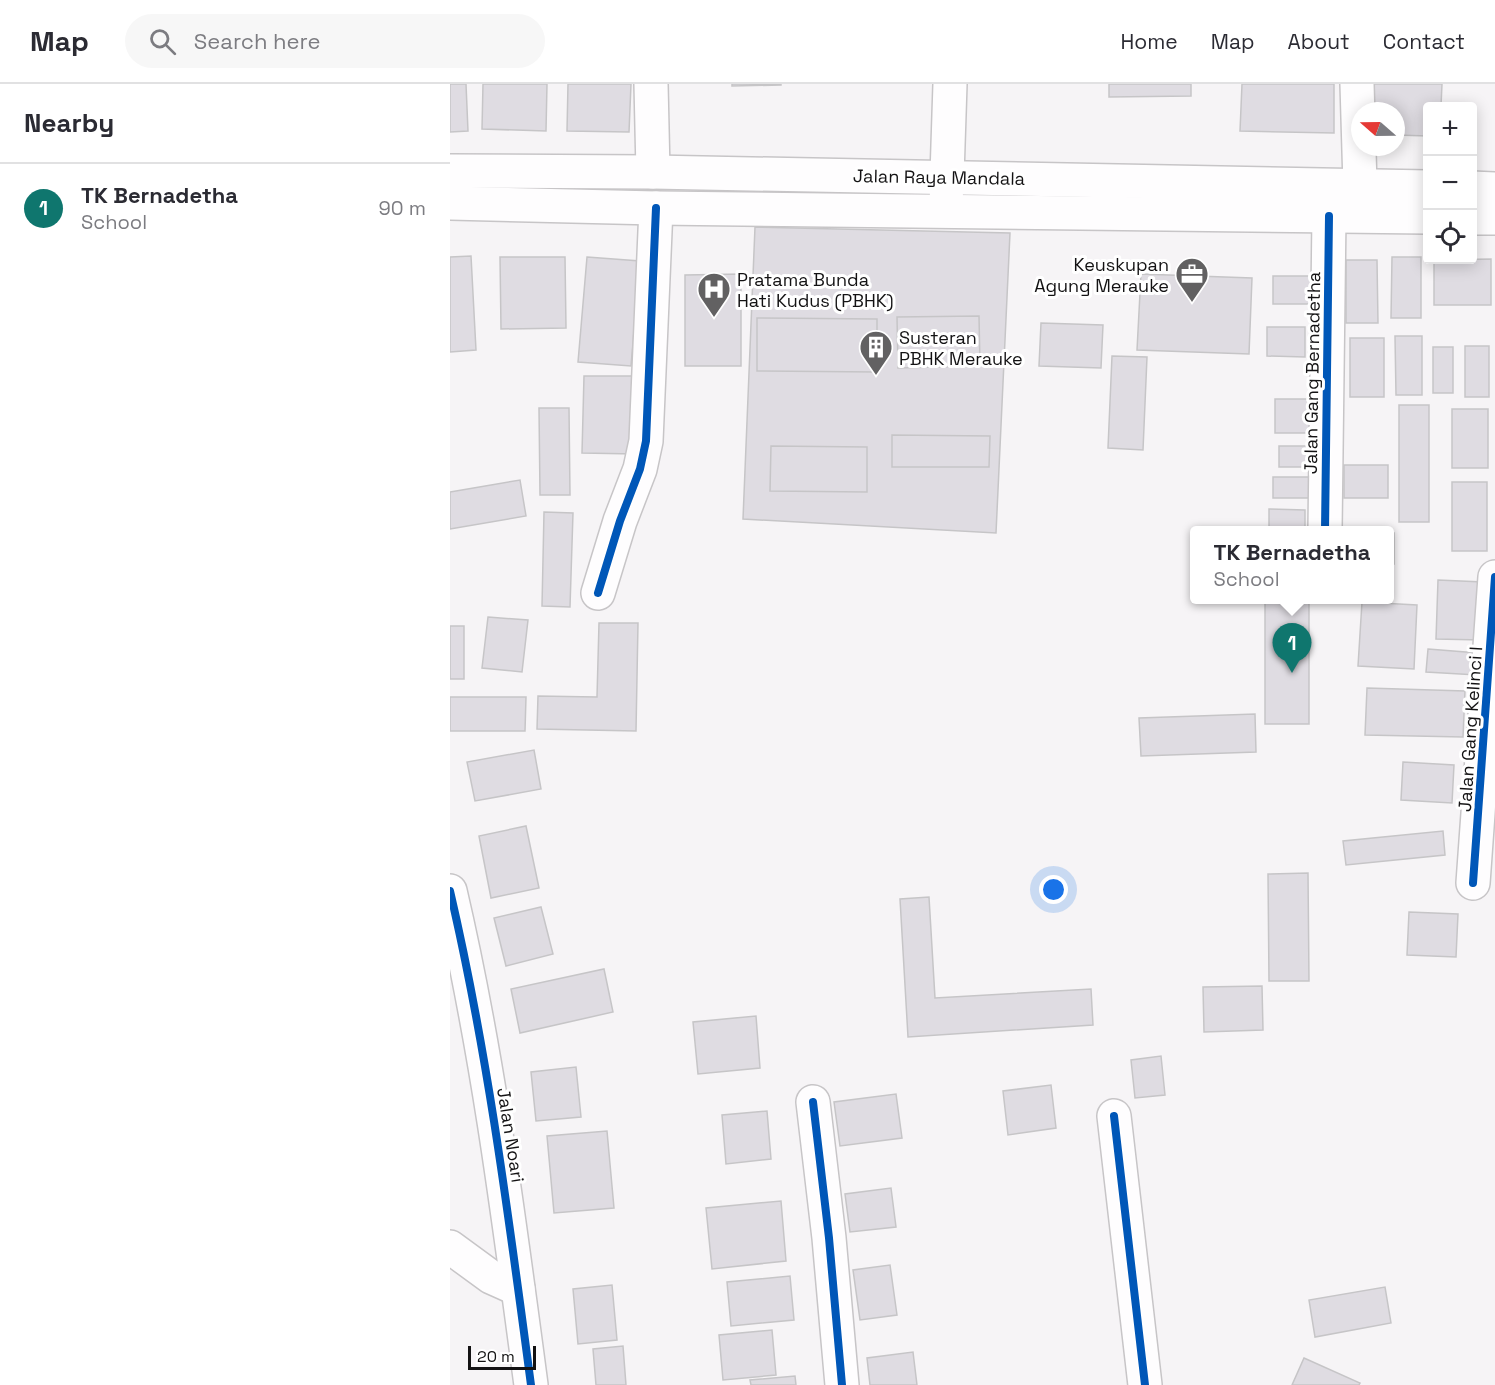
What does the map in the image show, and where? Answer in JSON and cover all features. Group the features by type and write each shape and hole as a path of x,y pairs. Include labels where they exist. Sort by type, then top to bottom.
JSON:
{"main road":[{"path":"651,84 653,172"},
{"path":"946,210 950,84"},
{"path":"1357,84 1360,186"},
{"name":"Jalan Raya Mandala","path":"450,171 653,172 1423,187"},
{"path":"1477,188 1495,189"},
{"name":"Jalan Raya Mandala","path":"450,203 656,208 1423,217"},
{"path":"598,593 620,521 640,469 646,441 656,208"},
{"name":"Jalan Gang Bernadetha","path":"1325,526 1329,216"},
{"path":"1477,218 1495,218"},
{"name":"Jalan Gang Kelinci I","path":"1473,883 1495,577"},
{"name":"Jalan Noari","path":"450,891 469,973 484,1060 513,1240 531,1385"},
{"path":"813,1102 829,1238 842,1385"},
{"path":"1114,1116 1145,1385"},
{"path":"450,1247 491,1277 518,1289"}],"building":[{"path":"450,84 466,84 468,131 450,132"},
{"path":"483,84 547,84 546,131 482,129"},
{"path":"568,84 631,84 629,132 567,131"},
{"path":"732,84 781,84 781,85 732,86"},
{"path":"1109,84 1191,84 1191,96 1109,97"},
{"path":"1242,84 1334,84 1334,133 1240,131"},
{"path":"1368,84 1442,84 1441,102 1423,102 1423,136 1405,135 1405,102 1367,102"},
{"name":"Susteran PBHK Merauke","path":"755,227 1010,233 996,533 743,519"},
{"path":"471,256 476,350 450,352 450,257"},
{"path":"500,257 565,257 566,328 501,329"},
{"path":"587,257 640,261 631,366 578,362"},
{"path":"1392,257 1421,257 1421,318 1391,318"},
{"path":"1477,259 1491,259 1491,305 1434,305 1434,264 1477,264"},
{"path":"1346,260 1377,260 1378,323 1346,323"},
{"path":"741,274 741,366 685,366 685,275"},
{"path":"1141,274 1252,278 1249,354 1137,350"},
{"path":"1273,276 1316,276 1315,304 1273,304"},
{"path":"979,316 980,366 898,368 897,317"},
{"path":"757,318 877,319 877,372 757,371"},
{"path":"1041,323 1103,325 1101,368 1039,366"},
{"path":"1267,327 1305,327 1305,357 1267,356"},
{"path":"1395,336 1422,336 1422,395 1396,395"},
{"path":"1350,338 1384,338 1384,397 1350,397"},
{"path":"1465,346 1489,346 1489,397 1465,397"},
{"path":"1433,347 1453,347 1453,393 1433,393"},
{"path":"1112,356 1147,357 1143,450 1108,448"},
{"path":"584,376 636,376 635,454 582,453"},
{"path":"1275,399 1315,399 1315,433 1275,433"},
{"path":"1399,405 1429,405 1429,522 1399,522"},
{"path":"539,408 569,408 570,495 540,495"},
{"path":"1452,409 1488,409 1488,468 1452,468"},
{"path":"892,435 990,436 989,467 892,467"},
{"path":"771,446 867,447 867,492 770,491"},
{"path":"1279,446 1309,446 1309,467 1279,467"},
{"path":"1344,465 1388,465 1388,498 1344,498"},
{"path":"1273,477 1312,477 1313,498 1273,498"},
{"path":"520,480 526,516 450,529 450,492"},
{"path":"1452,482 1487,482 1487,551 1452,551"},
{"path":"1269,509 1305,510 1305,526 1269,526"},
{"path":"544,512 573,513 570,607 542,606"},
{"path":"1438,580 1483,582 1481,640 1436,639"},
{"path":"1265,604 1309,604 1309,724 1265,724"},
{"path":"1362,604 1417,605 1414,669 1358,666"},
{"path":"488,617 528,620 522,672 482,668"},
{"path":"599,623 638,623 636,731 537,729 538,696 597,697"},
{"path":"450,626 464,626 464,679 450,679"},
{"path":"1428,649 1478,653 1477,675 1426,672"},
{"path":"1367,688 1465,691 1463,737 1365,735"},
{"path":"450,697 526,697 525,731 450,731"},
{"path":"1255,714 1256,752 1141,756 1139,718"},
{"path":"534,750 541,789 475,801 467,762"},
{"path":"1403,762 1454,765 1452,803 1401,800"},
{"path":"526,826 539,888 491,898 479,836"},
{"path":"1443,831 1445,855 1346,865 1343,841"},
{"path":"1308,873 1309,981 1269,981 1268,874"},
{"path":"929,897 935,998 1091,989 1093,1025 908,1037 900,899"},
{"path":"541,907 553,954 506,966 494,918"},
{"path":"1409,912 1458,914 1456,957 1407,955"},
{"path":"604,969 613,1012 520,1033 511,989"},
{"path":"1262,986 1263,1030 1204,1032 1203,987"},
{"path":"756,1016 760,1068 698,1074 693,1022"},
{"path":"1161,1056 1165,1095 1135,1098 1131,1060"},
{"path":"576,1067 581,1117 536,1121 531,1072"},
{"path":"1051,1085 1056,1128 1008,1135 1003,1091"},
{"path":"896,1094 902,1138 840,1146 834,1102"},
{"path":"767,1111 771,1159 726,1164 722,1115"},
{"path":"607,1131 614,1208 554,1213 547,1136"},
{"path":"891,1188 896,1227 850,1232 845,1194"},
{"path":"781,1201 786,1261 712,1269 706,1208"},
{"path":"890,1265 897,1315 860,1320 853,1270"},
{"path":"790,1276 794,1320 731,1326 727,1282"},
{"path":"612,1285 617,1340 578,1344 573,1289"},
{"path":"1385,1287 1391,1323 1315,1337 1309,1300"},
{"path":"772,1330 776,1375 723,1380 719,1335"},
{"path":"623,1346 626,1385 596,1385 593,1349"},
{"path":"913,1352 917,1385 870,1385 867,1358"},
{"path":"1304,1358 1360,1383 1359,1385 1292,1385"},
{"path":"795,1376 796,1385 751,1385 750,1380"}],"cycle path":[{"path":"598,593 620,521 640,469 646,441 656,208"},
{"path":"1325,526 1329,216"},
{"path":"1473,883 1495,577"},
{"path":"450,891 487,1075 531,1385"},
{"path":"813,1102 829,1238 842,1385"},
{"path":"1114,1116 1145,1385"}],"place":[{"name":"Keuskupan Agung Merauke","path":"1192,303"},
{"name":"Pratama Bunda Hati Kudus (PBHK)","path":"714,318"},
{"name":"Susteran PBHK Merauke","path":"876,376"},
{"name":"TK Bernadetha","path":"1292,673"}]}
